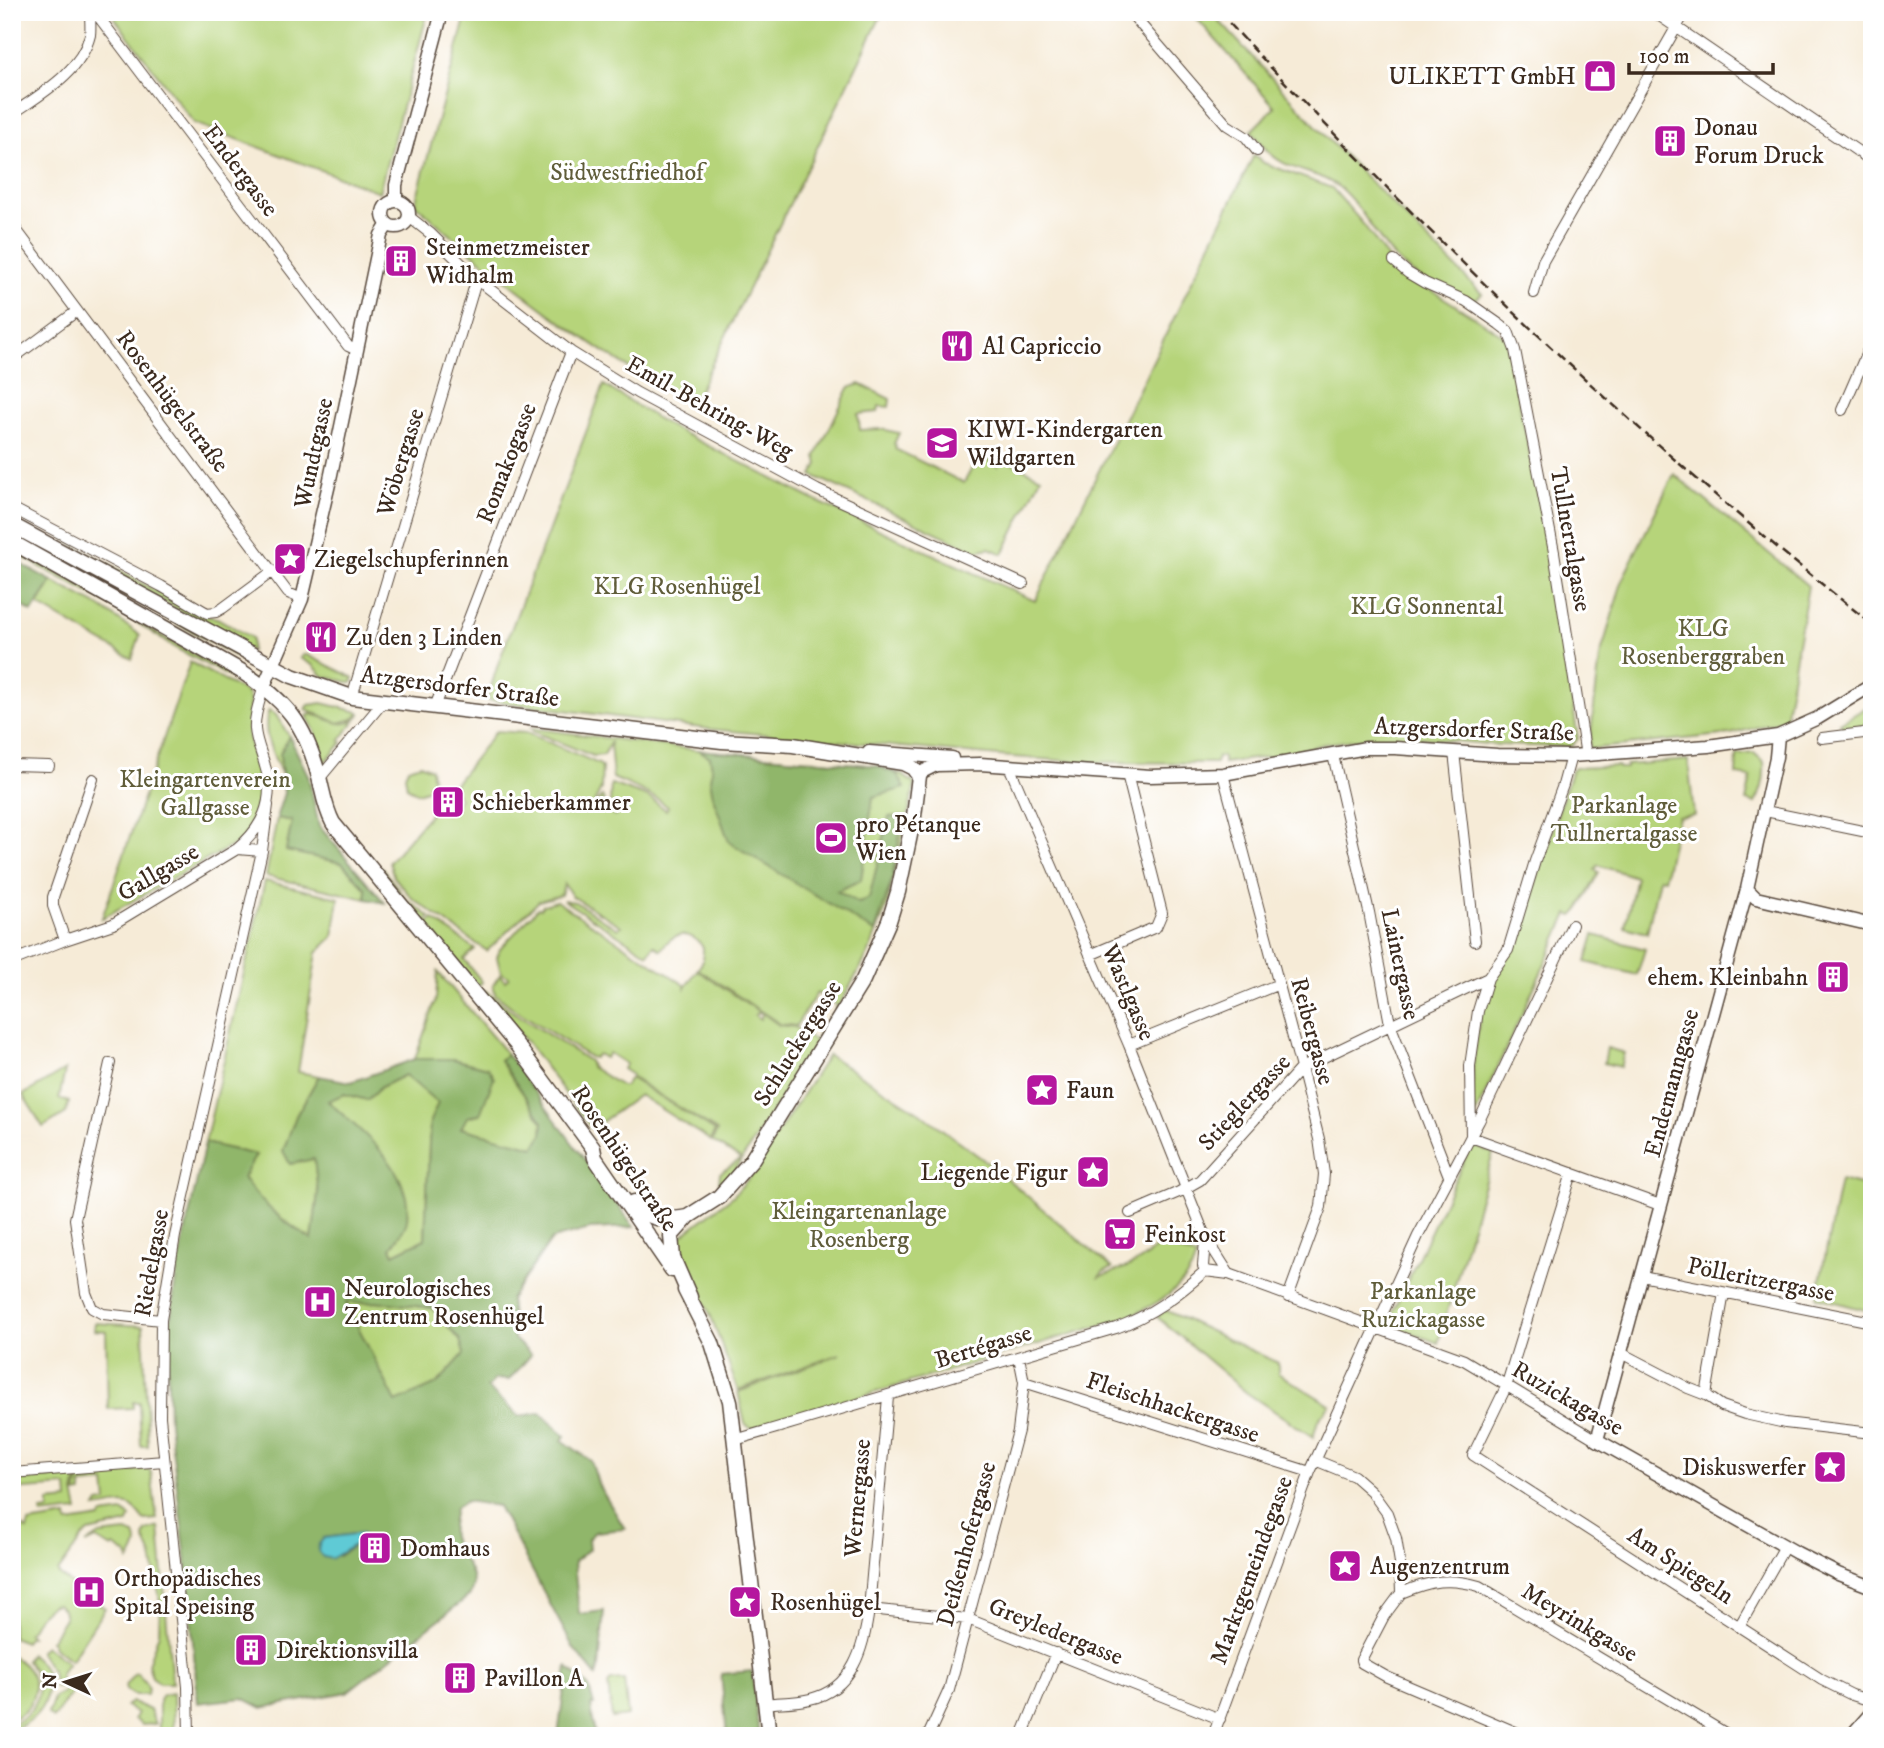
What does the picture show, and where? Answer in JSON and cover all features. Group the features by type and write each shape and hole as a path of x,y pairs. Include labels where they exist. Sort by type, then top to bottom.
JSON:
{"main road":[{"name":"Atzgersdorfer Straße","path":"12,525 272,666 312,684 352,696 383,702 722,741 786,744 813,750 858,754 903,763 913,768 919,776"},
{"path":"12,542 264,686"},
{"name":"Rosenhügelstraße","path":"264,686 292,713 309,742 326,810 345,841 516,1044 593,1148 595,1158 690,1297 712,1343 726,1388 735,1440 769,1736"},
{"name":"Schluckergasse","path":"690,1297 673,1258 671,1236 689,1216 719,1196 751,1161 863,980 889,922 898,891 914,816 919,776"},
{"path":"593,1148 642,1212 660,1220 689,1216"}],"street":[{"path":"12,114 74,66 83,53 90,33 90,12"},
{"name":"Endergasse","path":"95,12 348,346 358,350"},
{"path":"396,201 396,186 442,12"},
{"path":"1130,12 1227,125 1246,137 1258,151"},
{"path":"1654,12 1872,161"},
{"path":"1534,293 1543,261 1685,12"},
{"path":"396,201 404,204 408,216 400,226 388,224 383,216 385,208 396,201"},
{"name":"Emil-Behring-Weg","path":"408,216 431,234 478,280 571,352 660,405 817,490 1023,584"},
{"name":"Rosenhügelstraße","path":"12,224 288,593 302,599"},
{"name":"Wundtgasse","path":"264,686 302,599 381,235 388,224"},
{"name":"Tullnertalgasse","path":"1394,261 1425,283 1466,300 1508,331 1516,350 1554,552 1586,756"},
{"name":"Wöbergasse","path":"352,696 478,280"},
{"path":"12,359 77,311"},
{"path":"1842,410 1872,341"},
{"name":"Romakogasse","path":"435,707 571,352"},
{"path":"12,508 161,586 204,612 216,612 273,570"},
{"name":"Atzgersdorfer Straße","path":"919,776 936,765 980,764 1127,774 1223,774 1366,748 1497,755 1586,756 1708,747 1778,736 1818,718 1872,685"},
{"path":"264,686 257,708 255,728 269,779 268,805"},
{"path":"319,779 383,702"},
{"path":"1822,737 1872,732"},
{"name":"Endemanngasse","path":"1597,1440 1747,889 1776,757 1778,736"},
{"name":"Atzgersdorfer Straße","path":"858,754 870,752 929,756 980,764"},
{"path":"1454,752 1475,941"},
{"name":"Lainergasse","path":"1333,755 1369,912 1390,1024 1448,1176"},
{"path":"1471,1137 1470,1066 1478,1011 1488,978 1508,950 1571,756"},
{"path":"12,765 49,766"},
{"name":"Wastlgasse","path":"1009,766 1129,1045 1205,1236 1229,1275"},
{"path":"1090,955 1156,928 1163,913 1127,774"},
{"name":"Reibergasse","path":"1223,774 1319,1139 1324,1174 1321,1207 1288,1297"},
{"path":"65,940 53,906 53,897 93,779"},
{"name":"Gallgasse","path":"12,961 113,924 237,849 255,831 268,805"},
{"name":"Riedelgasse","path":"189,1736 188,1687 164,1461 159,1373 161,1321 175,1236 262,851 268,805"},
{"path":"1765,811 1872,834"},
{"path":"237,849 262,851"},
{"path":"1747,889 1756,898 1872,925"},
{"path":"1376,1326 1448,1176 1471,1137 1572,925"},
{"name":"Stieglergasse","path":"1130,1213 1200,1180 1301,1068 1488,978"},
{"path":"1129,1045 1279,984"},
{"path":"110,1063 75,1219 86,1293 92,1308 106,1315 161,1321"},
{"path":"1471,1137 1660,1205"},
{"path":"1506,1387 1572,1174"},
{"name":"Wastlgasse","path":"1205,1236 1205,1271"},
{"path":"1205,1271 1229,1275"},
{"name":"Bertégasse","path":"735,1440 1116,1328 1142,1318 1178,1295 1205,1271"},
{"name":"Ruzickagasse","path":"1229,1275 1464,1360 1597,1440 1784,1546 1838,1574 1872,1587"},
{"name":"Pölleritzergasse","path":"1642,1276 1872,1322"},
{"path":"1706,1395 1724,1293"},
{"name":"Marktgemeindegasse","path":"1213,1736 1310,1472 1376,1326"},
{"path":"1621,1353 1706,1395 1722,1406 1753,1416 1785,1423 1872,1433"},
{"name":"Deißenhofergasse","path":"928,1736 949,1690 1018,1431 1024,1382 1019,1357"},
{"name":"Fleischhackergasse","path":"1024,1382 1310,1472"},
{"name":"Am Spiegeln","path":"1506,1387 1473,1455 1838,1689 1872,1701"},
{"name":"Wernergasse","path":"765,1704 810,1699 826,1693 843,1682 856,1663 865,1640 869,1609 888,1397"},
{"path":"1315,1460 1354,1476 1381,1502 1396,1538 1401,1594 1374,1633 1362,1663 1387,1677 1525,1736"},
{"path":"12,1473 164,1461"},
{"path":"1739,1627 1784,1546"},
{"name":"Meyrinkgasse","path":"1401,1594 1420,1585 1441,1581 1459,1580 1479,1586 1730,1736"},
{"name":"Greyledergasse","path":"869,1609 968,1619 1220,1719"},
{"path":"1023,1736 1056,1653"},
{"path":"1851,1736 1872,1712"}],"green space":[{"path":"110,12 428,12 379,192 194,123"},
{"name":"Südwestfriedhof","path":"467,12 883,12 692,405 618,361 548,312 480,260 415,204"},
{"path":"1191,12 1211,12 1330,141 1482,294 1473,301 1413,273 1389,252 1356,205 1340,188 1324,178 1288,165 1269,153 1251,131 1275,107"},
{"name":"KLG Rosenhügel","path":"1254,155 1264,163 1332,188 1364,225 1393,266 1506,337 1549,549 1578,739 1570,747 1497,745 1422,738 1360,739 1223,763 1223,757 1218,757 1216,763 1083,762 709,729 487,700 498,664 604,385 669,426 812,499 1035,601"},
{"path":"860,384 890,399 889,407 879,406 878,412 858,414 860,430 880,429 899,433 894,444 895,449 964,483 978,457 986,462 988,459 999,467 986,455 988,451 1041,477 1003,554 989,548 976,551 812,475 818,464 816,456 849,388"},
{"name":"KLG Rosenberggraben","path":"1674,474 1808,586 1785,720 1731,734 1589,749 1600,657 1623,578"},
{"path":"12,530 247,660 246,662 12,536"},
{"path":"66,541 200,615 217,618 252,638 251,651 110,571"},
{"path":"12,548 106,598 148,628 240,680 239,682 177,649 104,601 12,552"},
{"path":"12,559 52,581 32,612 12,599"},
{"path":"52,581 99,606 140,635 132,659 38,605"},
{"path":"303,655 354,678 352,683 323,676 313,665 300,658"},
{"name":"Kleingartenverein Gallgasse","path":"190,662 247,693 250,701 248,737 262,784 261,808 242,840 102,918"},
{"path":"322,703 360,713 353,719 338,723 306,709 309,705"},
{"path":"1872,704 1872,726 1843,728 1840,723"},
{"path":"269,710 276,715 289,736 280,754 282,775 267,735"},
{"path":"311,714 337,723 349,723 360,714 340,740 342,743 324,763 315,731 307,716"},
{"path":"531,728 698,750 877,766 899,773 915,784 887,906 868,954 837,1010 836,1005 817,993 796,1026 780,1024 698,969 703,961 703,947 692,937 676,936 661,950 654,945 648,954 563,900 575,902 618,929 621,926 572,896 564,884 561,895 539,901 487,951 412,898 394,877 389,862 436,807 446,814 460,798 451,789 496,731 527,733 599,764 602,767 601,789 594,803 602,796 602,808 615,816 620,810 610,803 611,784 648,797 666,810 668,807 648,794 613,778 610,743 604,755 593,756 534,732"},
{"path":"289,736 308,775 319,826 385,903 366,899 366,889 342,863 286,851 292,821 277,818 277,815 284,793 280,754"},
{"path":"698,750 877,766 897,774 905,788 873,797 861,880 837,891 859,903 869,898 889,817 903,816 892,880 875,932 729,842 713,797 710,757"},
{"path":"1754,753 1764,762 1762,788 1755,803 1746,801 1751,777 1736,775 1737,755"},
{"name":"Parkanlage Tullnertalgasse","path":"1688,760 1694,815 1678,817 1664,879 1659,878 1647,933 1625,927 1636,877 1598,865 1595,870 1599,872 1578,911 1573,916 1568,914 1472,1122 1473,1066 1480,1013 1491,983 1516,943 1571,772 1575,768 1626,768 1626,765"},
{"path":"420,764 431,769 433,781 429,789 418,793 407,787 405,775 408,768"},
{"path":"277,818 292,821 286,851 342,863 366,889 366,899 266,876"},
{"path":"381,867 407,900 430,917 426,921 428,923 433,919 475,949 464,959 482,982 478,986 379,868"},
{"path":"265,881 339,898 333,937 317,952 298,1072 319,1076 296,1116 314,1158 318,1193 312,1240 274,1213 243,1177 255,1155 205,1143"},
{"path":"556,901 685,985 685,988 697,970 760,1012 755,1015 760,1019 761,1012 779,1025 795,1027 814,1041 831,1015 833,1017 726,1184 719,1184 720,1173 741,1159 712,1141 717,1131 631,1077 632,1075 623,1069 626,1064 609,1053 605,1058 598,1054 594,1058 590,1057 495,994 493,985 500,975 505,981 509,977 501,973 497,957 500,949 538,908"},
{"path":"1594,935 1645,949 1637,975 1586,962"},
{"path":"438,972 507,1054 500,1060 543,1122 542,1135 534,1148 461,1128 467,1116 415,1059 436,999"},
{"path":"486,991 621,1086 625,1086 630,1078 715,1131 710,1140 639,1095 592,1129 526,1041 483,992"},
{"path":"1607,1048 1624,1053 1620,1067 1604,1063"},
{"path":"507,1054 634,1227 590,1229 552,1239 510,1299 514,1339 531,1355 509,1380 495,1379 487,1388 519,1416 541,1413 565,1436 562,1440 591,1461 599,1486 625,1529 595,1532 588,1539 589,1549 574,1562 579,1614 604,1611 596,1676 574,1649 498,1506 466,1501 455,1508 452,1534 473,1579 470,1595 347,1692 262,1708 243,1698 198,1703 186,1559 169,1423 167,1345 177,1270 205,1143 256,1155 243,1178 274,1212 312,1240 318,1193 314,1159 290,1164 283,1151 296,1116 319,1076 351,1082 415,1059 453,1059 488,1068 494,1078 480,1114 467,1117 461,1128 534,1147 542,1135 543,1122 500,1060","holes":["405,1075 438,1103 430,1121 425,1239 394,1254 391,1248 407,1220 407,1201 402,1184 382,1153 328,1101 344,1094 367,1100 381,1087","381,1302 432,1308 460,1340 464,1354 437,1384 396,1402 346,1303","362,1533 363,1539 339,1556 324,1538"]},
{"name":"Kleingartenanlage Rosenberg","path":"828,1055 920,1113 992,1166 1112,1268 1099,1277 1139,1261 1160,1243 1196,1257 1192,1268 1168,1295 1126,1318 752,1429 745,1424 738,1392 840,1354 738,1390 710,1314 679,1255 678,1240 733,1196 748,1179"},
{"path":"65,1070 59,1099 69,1102 66,1113 43,1127 23,1095"},
{"path":"405,1074 439,1103 430,1121 425,1239 394,1254 327,1100 344,1094 367,1100 381,1087"},
{"name":"Parkanlage Ruzickagasse","path":"1478,1147 1493,1153 1438,1343 1387,1324 1470,1148"},
{"path":"1840,1180 1872,1188 1872,1312 1817,1297"},
{"path":"381,1302 432,1308 460,1340 465,1354 437,1384 396,1403 345,1303"},
{"path":"1165,1310 1278,1363 1278,1373 1330,1405 1318,1420 1313,1437 1247,1393 1157,1317"},
{"path":"95,1323 143,1326 148,1446 141,1446 139,1402 133,1402 133,1408 108,1409 106,1331 94,1330"},
{"path":"148,1469 151,1472 157,1519 144,1520 134,1508 124,1504 96,1508 99,1503 107,1502 105,1483 81,1485 82,1493 76,1494 80,1475"},
{"path":"78,1475 74,1493 78,1511 42,1515 41,1511 49,1510 49,1502 68,1500 67,1486 12,1490 12,1481"},
{"path":"124,1512 130,1517 128,1523 89,1532 58,1572 105,1608 71,1660 52,1646 50,1641 65,1618 63,1609 57,1604 47,1608 40,1616 28,1633 32,1637 29,1636 25,1642 12,1637 12,1601 15,1597 12,1594 12,1531 22,1526 27,1530 29,1523 67,1517 68,1523"},
{"path":"159,1527 172,1683 160,1683 152,1677 148,1664 159,1633 160,1601 152,1556 144,1538 146,1531"},
{"path":"126,1532 135,1535 137,1542 129,1561 128,1555 114,1546 112,1548 96,1539 86,1544 100,1535"},
{"path":"45,1646 68,1663 60,1674 64,1683 59,1688 55,1687 52,1672 39,1651"},
{"path":"30,1654 40,1663 46,1674 46,1696 34,1717 12,1729 12,1723 29,1712 37,1696 36,1677 26,1660"},
{"path":"12,1657 28,1670 34,1688 29,1706 12,1719"},
{"path":"567,1667 589,1687 594,1705 591,1705 595,1736 558,1736"},
{"path":"752,1671 759,1736 727,1736 721,1674"},
{"path":"138,1673 148,1687 147,1695 135,1695 126,1690 125,1686 134,1674"},
{"path":"624,1680 628,1716 612,1718 608,1684 611,1681"},
{"path":"69,1686 74,1690 53,1718 48,1714 54,1697"},
{"path":"173,1693 174,1736 159,1736 159,1699 162,1695"},
{"path":"132,1702 150,1710 155,1724 142,1725 134,1719 137,1714 126,1706"}],"water":[{"path":"362,1533 364,1539 331,1559 323,1557 318,1551 324,1538"}],"railway":[{"path":"1219,12 1374,174 1534,331 1700,481 1872,624"}],"place":[{"name":"ULIKETT GmbH","path":"1600,76"},
{"name":"Donau Forum Druck","path":"1670,141"},
{"name":"Steinmetzmeister Widhalm","path":"401,261"},
{"name":"Al Capriccio","path":"957,346"},
{"name":"KIWI-Kindergarten Wildgarten","path":"942,443"},
{"name":"Ziegelschupferinnen","path":"290,559"},
{"name":"Zu den 3 Linden","path":"321,637"},
{"name":"Schieberkammer","path":"448,802"},
{"name":"pro Pétanque Wien","path":"831,838"},
{"name":"ehem. Kleinbahn","path":"1833,977"},
{"name":"Faun","path":"1042,1090"},
{"name":"Liegende Figur","path":"1093,1172"},
{"name":"Feinkost","path":"1120,1234"},
{"name":"Neurologisches Zentrum Rosenhügel","path":"320,1302"},
{"name":"Diskuswerfer","path":"1830,1467"},
{"name":"Domhaus","path":"375,1548"},
{"name":"Augenzentrum","path":"1345,1566"},
{"name":"Orthopädisches Spital Speising","path":"89,1592"},
{"name":"Rosenhügel","path":"745,1602"},
{"name":"Direktionsvilla","path":"251,1650"},
{"name":"Pavillon A","path":"460,1678"}],"park label":[{"name":"KLG Sonnental","path":"1427,606"}]}
